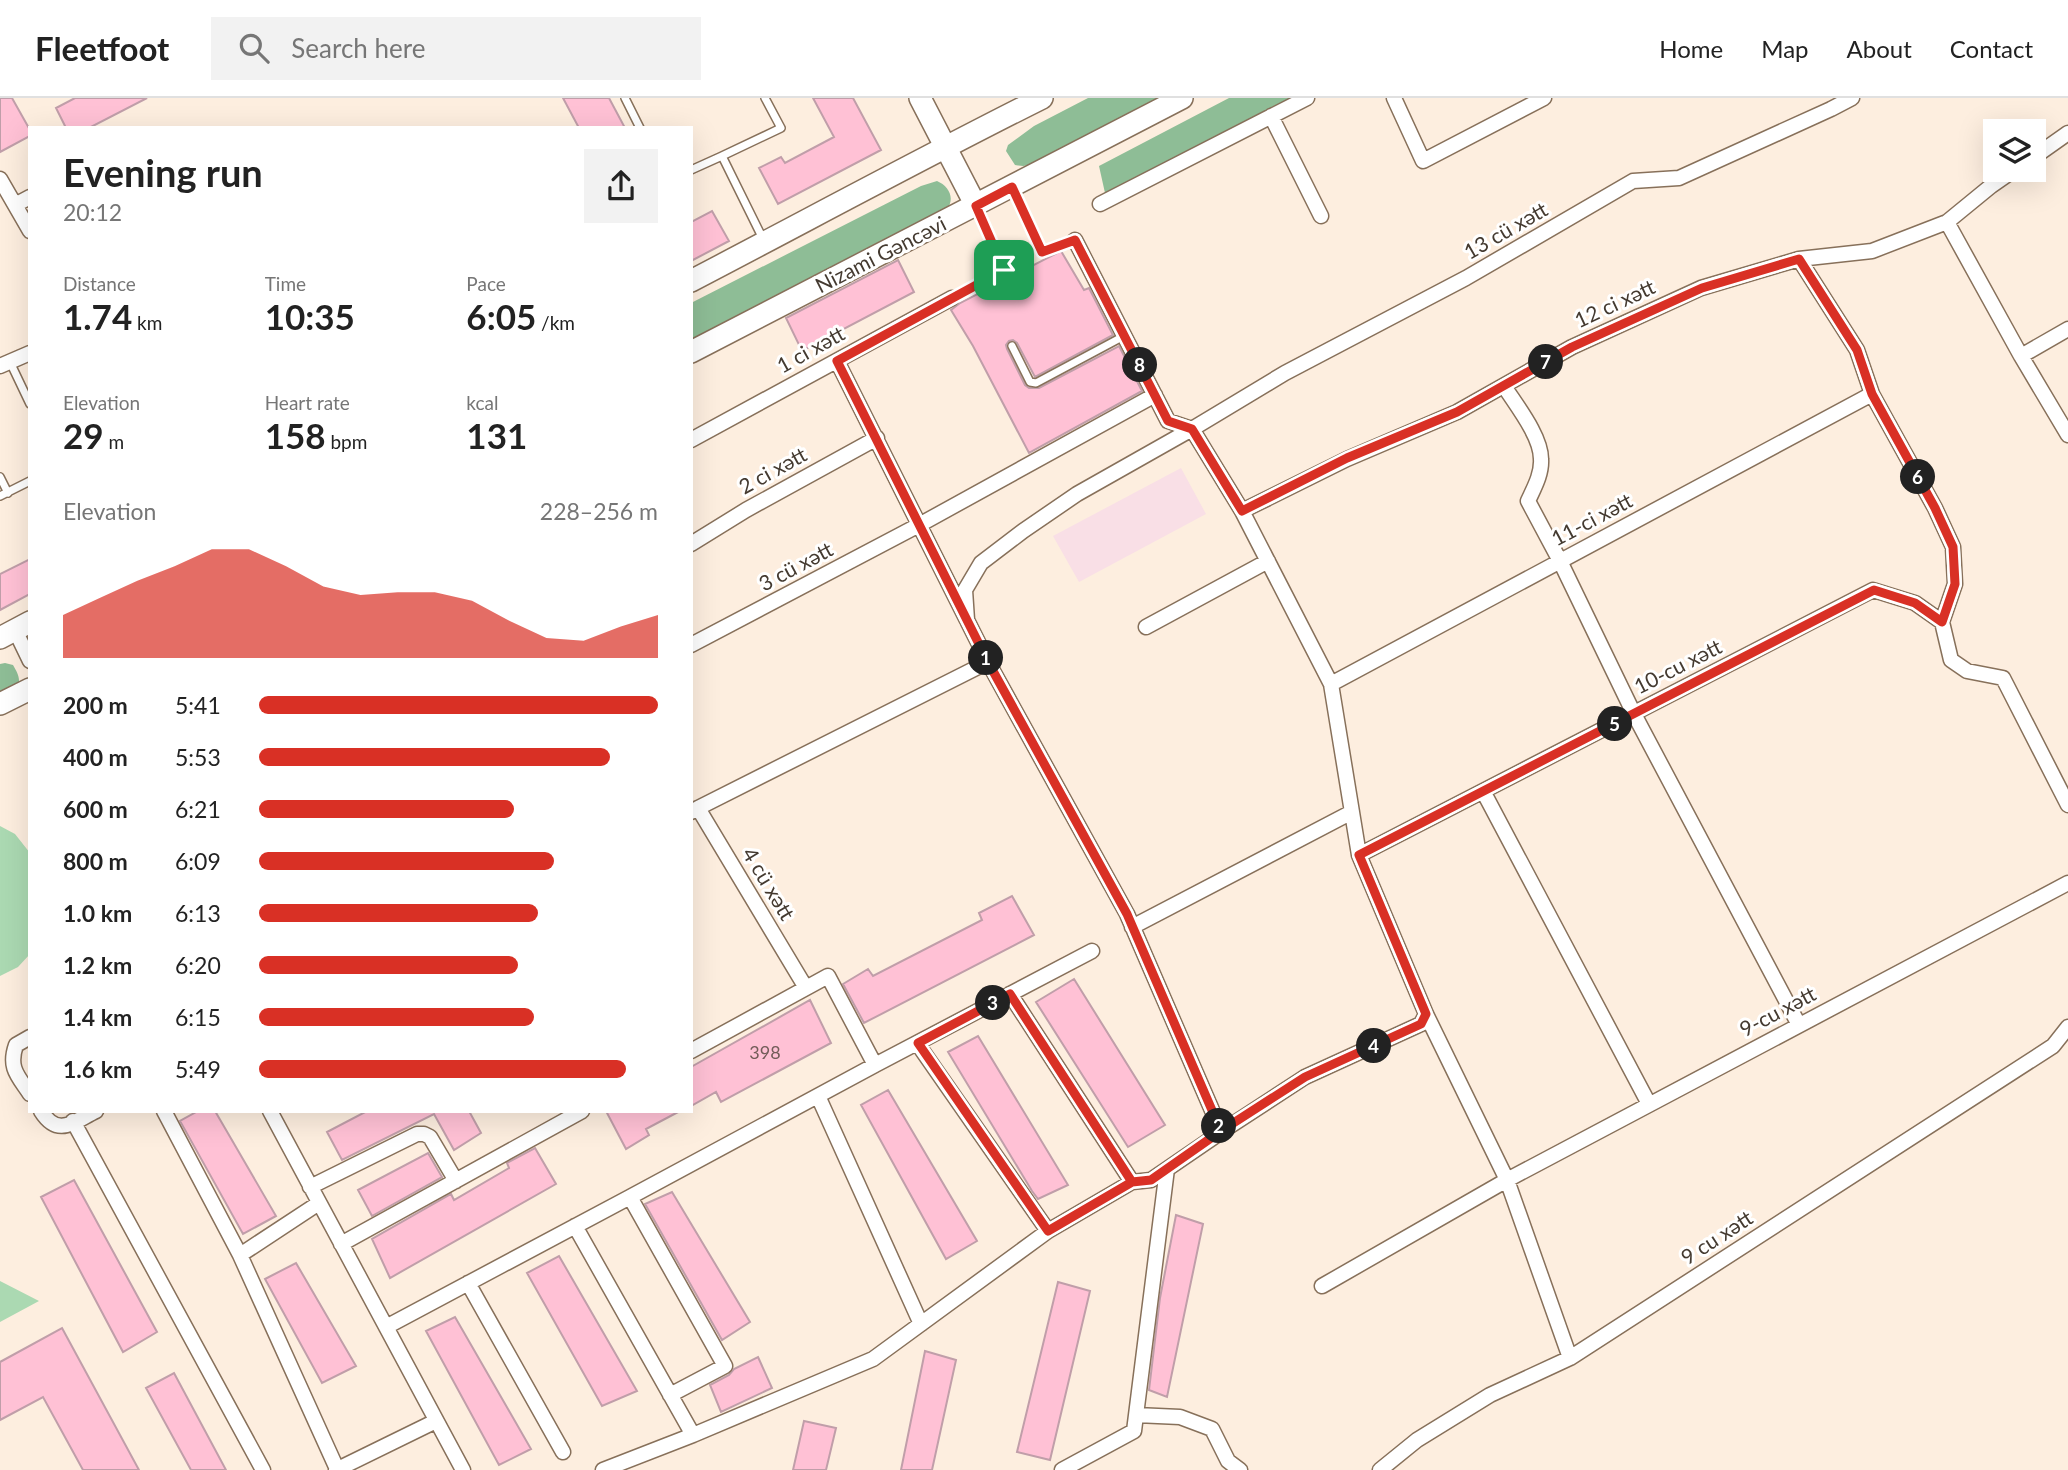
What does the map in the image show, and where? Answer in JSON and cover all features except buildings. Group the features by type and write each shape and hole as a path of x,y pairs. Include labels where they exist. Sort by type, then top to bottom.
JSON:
{"main road":[{"path":"920,98 976,206"},
{"path":"693,280 945,146 1042,98"},
{"name":"Nizami Gəncəvi","path":"693,351 1182,98"},
{"path":"0,704 28,690"}],"street":[{"path":"1100,204 1307,98"},
{"path":"1394,98 1423,161 1536,100"},
{"name":"13 cü xətt","path":"967,620 965,590 981,563 1077,494 1285,373 1466,278 1633,181 1679,178 1852,98"},
{"path":"1271,116 1321,216"},
{"path":"2046,149 2068,133"},
{"path":"0,179 28,228"},
{"name":"12 ci xətt","path":"1242,511 1347,458 1457,412 1572,347 1702,288 1799,259 1872,251 1947,222 1997,182"},
{"path":"15,205 28,198"},
{"path":"1947,222 2068,435"},
{"path":"1075,240 1168,421 1192,429 1242,511 1331,684 1359,855 1426,1014 1507,1180 1570,1358"},
{"path":"1799,259 1857,350 1872,394 1935,508 1953,547 1955,584 1942,622 1951,660 1967,671 2003,678 2068,805"},
{"name":"1 ci xətt","path":"693,439 952,298"},
{"path":"2021,356 2068,329"},
{"path":"5,363 28,354"},
{"path":"837,361 988,662 1132,927 1221,1131"},
{"path":"1504,386 1525,418 1541,458 1537,483 1528,501 1634,714 1799,1025"},
{"name":"11-ci xətt","path":"1331,684 1872,394"},
{"name":"3 cü xətt","path":"693,644 919,525 1155,395"},
{"name":"2 ci xətt","path":"693,543 746,510 877,438"},
{"path":"1146,627 1268,561"},
{"name":"10-cu xətt","path":"1359,855 1874,590 1915,603 1942,622"},
{"path":"15,630 28,657"},
{"path":"695,810 988,662"},
{"path":"1483,792 1650,1104"},
{"name":"4 cü xətt","path":"695,810 806,988"},
{"path":"1132,927 1352,811"},
{"name":"9-cu xətt","path":"1322,1286 1507,1180 2068,883"},
{"path":"386,1327 1091,951"},
{"path":"693,1050 828,976 875,1065"},
{"path":"1010,994 1132,1182"},
{"path":"603,1470 693,1436 873,1359 1048,1231 1132,1182 1151,1180 1305,1077 1421,1024 1426,1014"},
{"name":"9 cu xətt","path":"1380,1470 1418,1440 1490,1395 1570,1358 2053,1046 2068,1027"},
{"path":"28,1038 16,1045 11,1058 14,1070 28,1091"},
{"path":"918,1043 1048,1231"},
{"path":"818,1096 920,1324"},
{"path":"42,1113 54,1126 63,1126 91,1113"},
{"path":"165,1113 240,1255 336,1470 436,1421"},
{"path":"271,1113 463,1470"},
{"path":"341,1244 578,1113"},
{"path":"73,1121 263,1470"},
{"path":"310,1187 417,1134 430,1137 456,1181"},
{"path":"1062,1470 1133,1431 1167,1168"},
{"path":"629,1197 725,1366 670,1395"},
{"path":"240,1255 319,1203"},
{"path":"575,1226 693,1436"},
{"path":"468,1283 563,1452"},
{"path":"1136,1415 1180,1417 1212,1429 1228,1461 1240,1470"}],"lane":[{"path":"625,98 639,126"},
{"path":"693,169 780,128 765,98"},
{"path":"722,156 764,243"},
{"path":"1012,346 1030,382 1035,383 1125,336"},
{"path":"5,363 28,401"},
{"path":"0,477 4,494 28,482"}],"path":[{"path":"1012,187 1042,252 1075,240"},
{"path":"952,298 1004,270 976,206"}],"shaded area":[{"path":"1181,468 1206,514 1079,582 1053,536"}],"green space":[{"path":"1088,98 1163,98 1036,164 1015,165 1006,151 1008,145 1034,126"},
{"path":"1229,98 1292,98 1105,193 1099,166"},
{"path":"937,181 945,186 951,197 946,210 693,339 693,302 921,186"},
{"path":"0,664 13,665 19,684 0,696"},
{"path":"0,826 15,834 28,850 28,956 18,967 0,976"},
{"path":"0,1281 39,1301 0,1322"}],"route":[{"path":"1004,270 837,361 988,662 1127,914 1221,1131 1151,1180 1132,1182 1048,1231 918,1043 1010,994 1132,1182 1151,1180 1305,1077 1421,1024 1426,1014 1359,855 1874,590 1915,603 1942,622 1955,584 1953,547 1935,508 1872,394 1857,350 1799,259 1702,288 1572,347 1457,412 1347,458 1242,511 1192,429 1168,421 1075,240 1042,252 1012,187 976,206 1004,270"}]}
